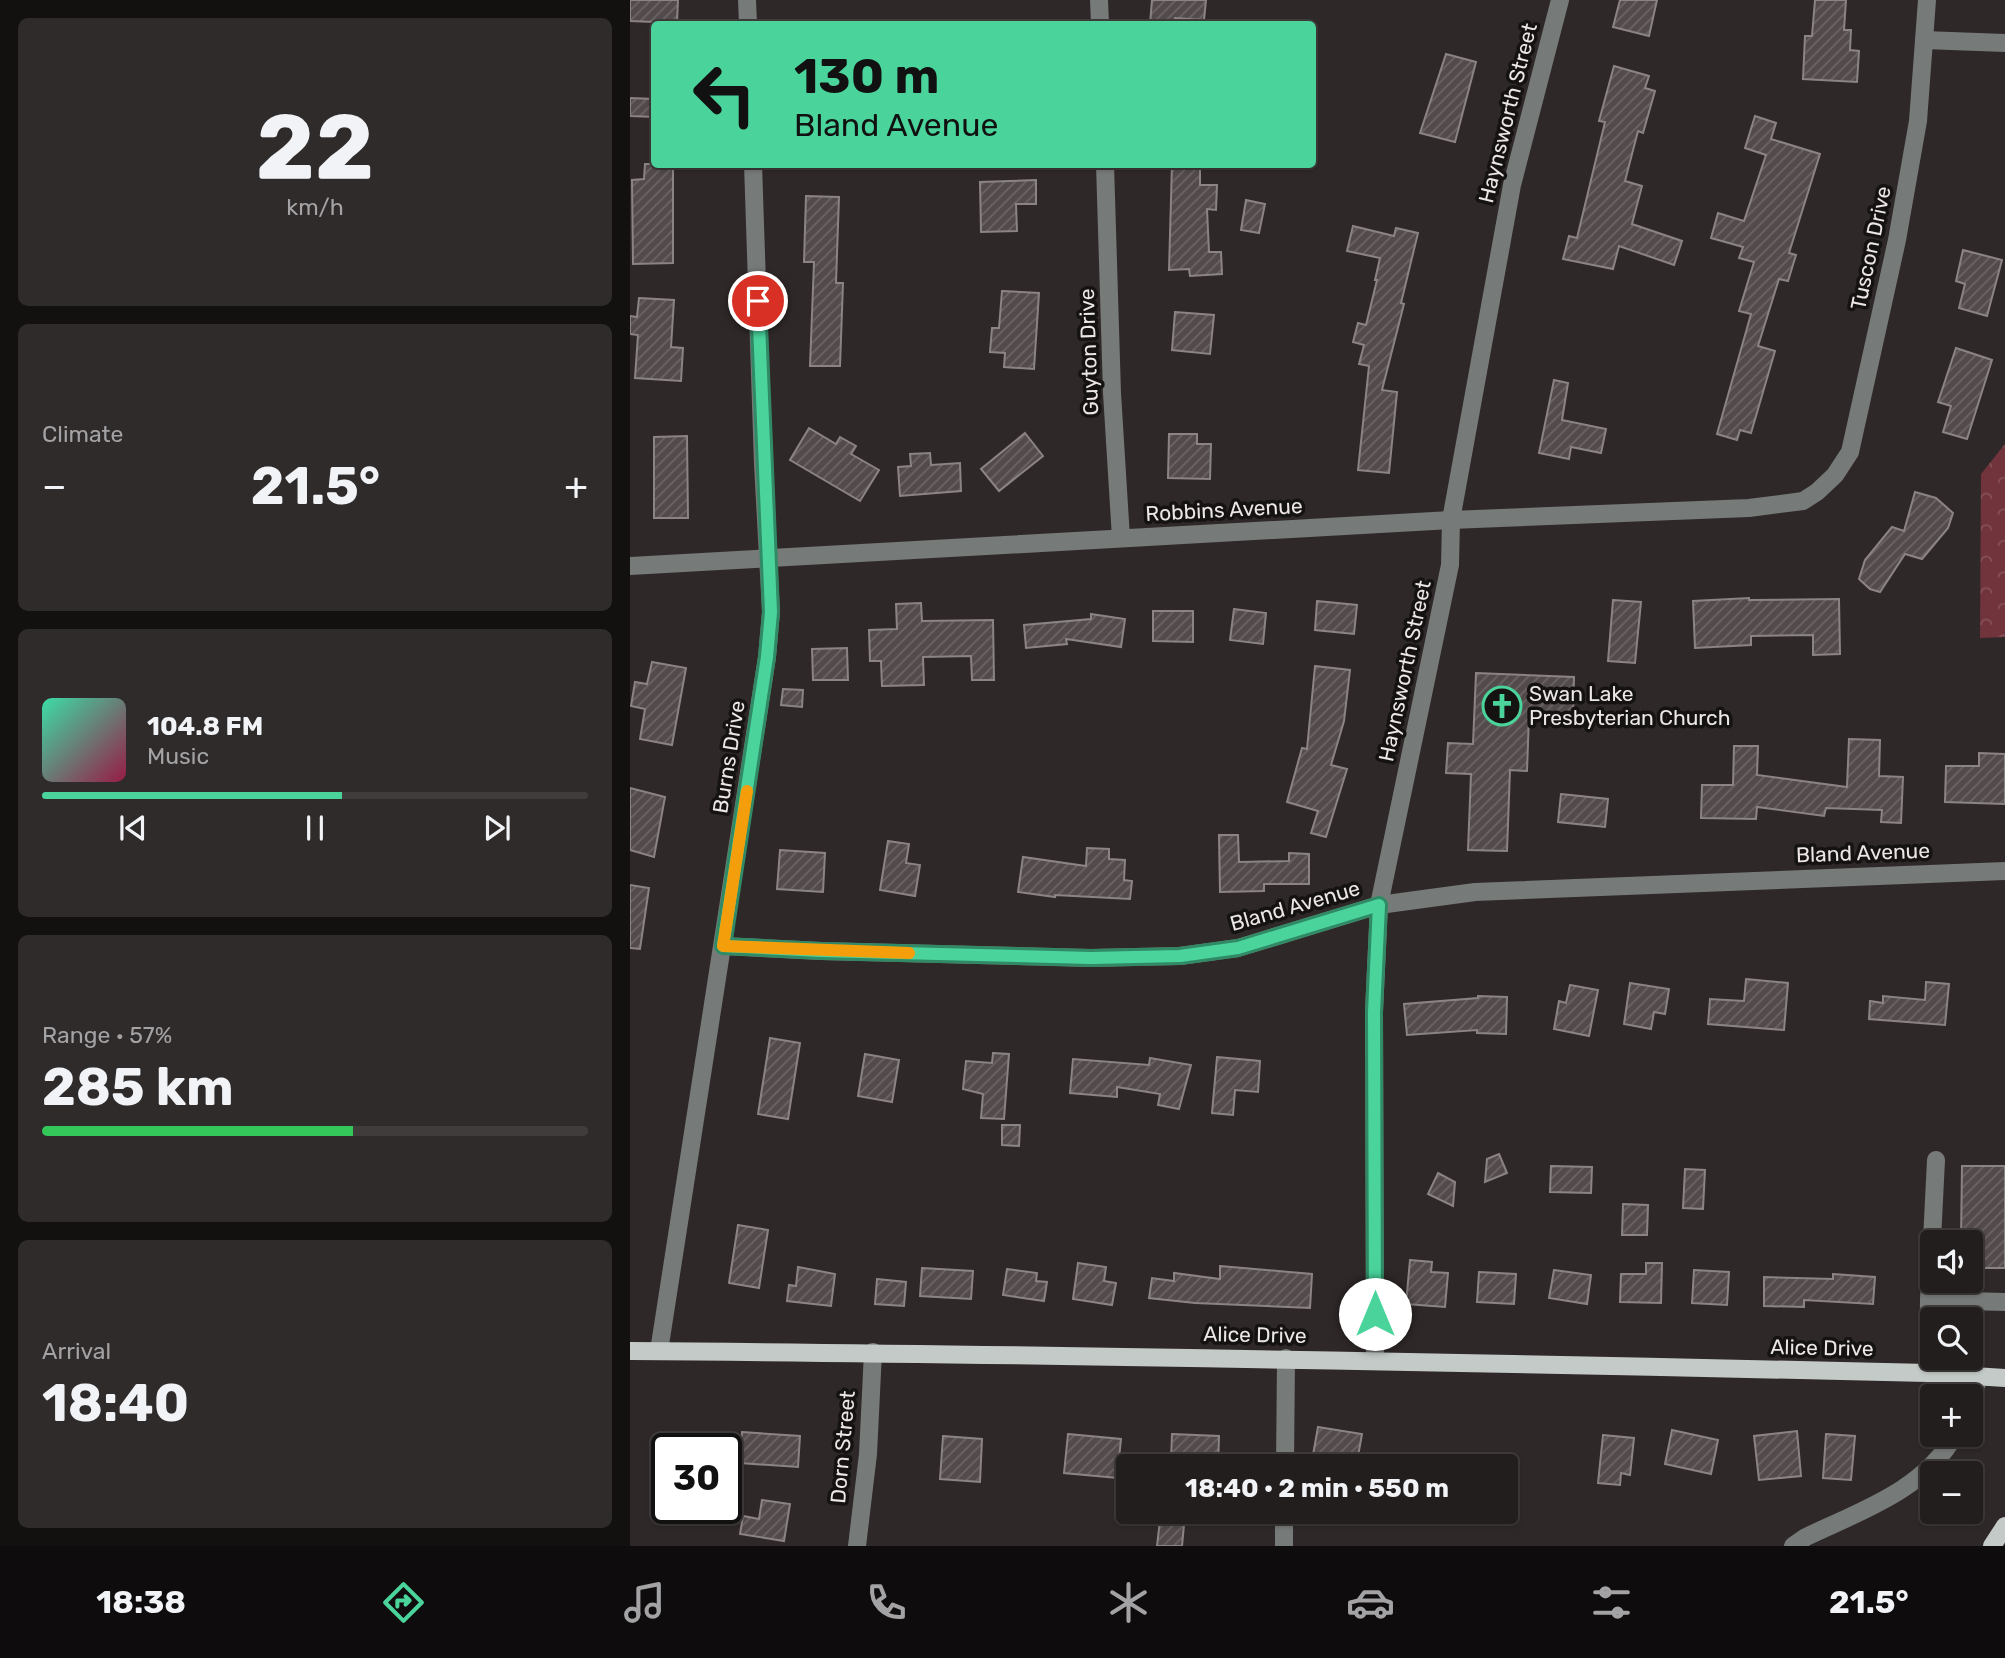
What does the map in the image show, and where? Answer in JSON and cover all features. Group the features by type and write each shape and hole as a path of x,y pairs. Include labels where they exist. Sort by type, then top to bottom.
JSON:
{"main road":[{"name":"Alice Drive","path":"630,1351 1286,1358 2005,1378"},
{"path":"1992,1546 2005,1526"}],"street":[{"path":"747,0 748,21"},
{"path":"1099,0 1100,21"},
{"name":"Haynsworth Street","path":"1376,1360 1374,1012 1379,905 1450,565 1451,520 1512,185 1560,0"},
{"name":"Tuscon Drive","path":"1817,492 1835,475 1850,452 1897,240 1918,121 1927,0"},
{"path":"1924,40 2005,44"},
{"name":"Burns Drive","path":"659,1351 767,657 771,612 753,168"},
{"name":"Guyton Drive","path":"1105,168 1112,393 1121,538"},
{"name":"Robbins Avenue","path":"630,566 1451,520 1749,508 1803,501 1817,492"},
{"name":"Bland Avenue","path":"723,946 1091,958 1180,956 1238,948 1379,905 1475,892 2005,871"},
{"path":"1928,1374 1936,1160"},
{"path":"1929,1300 2005,1302"},
{"name":"Dorn Street","path":"857,1546 868,1454 873,1352"},
{"path":"1285,1454 1286,1358"},
{"path":"1977,1384 1979,1377"},
{"path":"1793,1546 1806,1537 1904,1490 1928,1471 1946,1447"},
{"path":"1284,1524 1284,1546"}],"green space":[{"path":"2005,444 2005,637 1980,638 1981,474"}],"building":[{"path":"630,0 678,0 677,21 630,21"},
{"path":"1152,0 1206,0 1204,20 1175,18 1175,21 1150,21"},
{"path":"1620,0 1657,0 1649,36 1613,27"},
{"path":"1815,0 1846,0 1844,30 1851,30 1850,50 1859,51 1857,82 1803,79 1805,36 1812,36"},
{"path":"1446,54 1476,62 1455,142 1420,133"},
{"path":"1614,66 1649,76 1645,88 1655,91 1643,133 1638,131 1625,181 1642,186 1632,224 1682,241 1674,265 1619,246 1613,269 1563,259 1569,236 1577,238 1605,122 1599,121"},
{"path":"630,98 651,99 651,117 630,116"},
{"path":"1755,116 1776,123 1771,139 1820,154 1789,253 1796,255 1788,281 1779,279 1758,346 1775,351 1751,433 1740,430 1737,440 1717,434 1751,314 1739,311 1754,262 1739,258 1743,247 1711,238 1718,213 1744,221 1766,155 1745,148"},
{"path":"645,164 651,164 651,168 673,168 673,263 633,264 632,180 644,179"},
{"path":"1172,168 1200,168 1200,185 1217,185 1216,210 1207,209 1209,252 1221,252 1222,274 1190,276 1189,269 1169,270"},
{"path":"1036,180 1036,204 1016,204 1017,231 981,232 980,182"},
{"path":"806,196 839,197 836,283 843,283 840,366 810,366 814,262 804,262"},
{"path":"1246,200 1265,204 1259,233 1241,230"},
{"path":"1353,226 1394,236 1396,228 1418,233 1401,303 1404,304 1382,390 1397,392 1389,473 1358,470 1369,366 1359,364 1364,345 1353,342 1358,323 1366,325 1380,258 1347,251"},
{"path":"1963,250 2002,260 1987,316 1959,308 1965,284 1956,281"},
{"path":"1002,291 1039,293 1034,369 1004,367 1005,353 990,352 992,328 999,328"},
{"path":"639,298 674,300 671,347 683,348 681,381 635,378 638,335 630,334 630,316 637,317"},
{"path":"1175,312 1214,315 1210,354 1172,350"},
{"path":"1956,348 1992,360 1967,439 1943,432 1951,406 1938,402"},
{"path":"1554,380 1568,383 1562,420 1606,429 1601,453 1571,447 1569,459 1539,453"},
{"path":"809,428 836,444 840,437 856,446 851,454 879,470 860,501 790,460"},
{"path":"1025,433 1043,456 999,491 981,469"},
{"path":"1169,434 1197,434 1197,444 1211,444 1210,479 1168,478"},
{"path":"687,436 688,518 654,518 654,437"},
{"path":"930,453 931,465 960,463 961,491 900,496 898,467 911,466 910,454"},
{"path":"1915,492 1936,498 1953,513 1948,528 1922,559 1905,554 1880,592 1870,589 1859,579 1865,560 1892,527 1904,531"},
{"path":"1749,598 1839,599 1840,654 1813,655 1813,635 1751,636 1751,645 1695,648 1693,601"},
{"path":"1613,600 1641,602 1635,663 1608,661"},
{"path":"1317,601 1357,605 1354,634 1315,630"},
{"path":"921,603 922,621 993,620 994,680 972,680 971,656 923,657 924,685 882,686 881,661 870,661 869,630 897,629 896,604"},
{"path":"1234,609 1266,613 1263,644 1230,640"},
{"path":"1153,611 1193,611 1193,642 1153,641"},
{"path":"1091,614 1125,619 1121,647 1066,639 1067,644 1026,648 1024,625 1091,619"},
{"path":"847,648 848,680 813,680 812,649"},
{"path":"652,662 686,668 672,745 640,739 645,709 631,706 635,682 647,684"},
{"path":"1315,666 1350,670 1344,721 1331,765 1347,769 1326,837 1311,833 1318,811 1287,802 1302,748 1307,749"},
{"path":"1476,673 1574,677 1573,718 1529,716 1527,771 1510,770 1507,851 1468,850 1471,774 1446,773 1448,743 1473,744"},
{"path":"783,689 803,690 802,707 781,705"},
{"path":"1849,739 1880,740 1879,776 1903,777 1901,823 1881,822 1882,810 1826,808 1824,816 1757,807 1756,819 1701,818 1702,785 1733,785 1734,746 1758,746 1757,775 1847,787"},
{"path":"1979,753 2005,754 2005,804 1945,802 1946,766 1979,766"},
{"path":"630,788 665,797 654,857 630,850"},
{"path":"1561,794 1608,799 1605,827 1558,822"},
{"path":"1219,835 1238,835 1239,862 1289,861 1289,853 1309,854 1309,884 1264,884 1264,891 1220,892"},
{"path":"888,841 909,844 906,863 920,865 915,896 880,890"},
{"path":"1087,848 1109,849 1109,859 1125,860 1124,880 1132,881 1130,899 1055,897 1018,892 1023,857 1086,866"},
{"path":"780,850 825,853 823,892 777,889"},
{"path":"630,885 649,888 640,949 630,948"},
{"path":"1746,979 1788,983 1784,1030 1708,1024 1710,999 1744,1001"},
{"path":"1926,982 1949,984 1945,1025 1869,1019 1870,1001 1883,1003 1883,996 1925,1000"},
{"path":"1630,983 1669,989 1665,1014 1654,1012 1651,1029 1624,1024"},
{"path":"1570,985 1598,990 1589,1036 1554,1029 1559,1001 1566,1003"},
{"path":"1478,996 1507,997 1506,1034 1477,1033 1477,1030 1407,1035 1404,1004"},
{"path":"770,1038 800,1043 788,1119 758,1114"},
{"path":"993,1053 1009,1054 1004,1119 981,1118 983,1094 963,1089 966,1061 992,1063"},
{"path":"865,1054 899,1060 892,1102 858,1096"},
{"path":"1217,1057 1260,1061 1258,1092 1235,1090 1233,1115 1212,1113"},
{"path":"1150,1058 1191,1065 1179,1109 1158,1105 1160,1094 1117,1087 1117,1097 1070,1093 1073,1059 1149,1065"},
{"path":"1002,1125 1020,1125 1019,1146 1002,1145"},
{"path":"1499,1154 1507,1173 1485,1182 1487,1159"},
{"path":"1551,1166 1592,1167 1591,1193 1550,1192"},
{"path":"1962,1166 2005,1166 2005,1268 1983,1268 1983,1230 1961,1230"},
{"path":"1685,1169 1705,1170 1703,1209 1683,1208"},
{"path":"1438,1173 1455,1182 1453,1206 1428,1194"},
{"path":"1623,1204 1648,1205 1647,1235 1622,1235"},
{"path":"738,1225 768,1230 759,1288 729,1283"},
{"path":"1410,1260 1432,1262 1431,1272 1448,1273 1445,1307 1406,1304"},
{"path":"1078,1263 1106,1267 1104,1281 1116,1283 1112,1305 1073,1299"},
{"path":"1646,1263 1662,1263 1661,1303 1620,1302 1621,1274 1646,1274"},
{"path":"1220,1266 1312,1274 1310,1308 1195,1303 1149,1298 1152,1278 1174,1281 1174,1273 1220,1279"},
{"path":"798,1267 835,1274 831,1306 787,1301 789,1285 796,1286"},
{"path":"922,1268 973,1271 971,1299 920,1296"},
{"path":"1007,1269 1037,1273 1036,1281 1047,1282 1044,1301 1003,1295"},
{"path":"1554,1270 1591,1275 1587,1304 1549,1298"},
{"path":"1694,1270 1729,1272 1727,1305 1692,1303"},
{"path":"1479,1272 1516,1274 1514,1304 1477,1302"},
{"path":"1833,1274 1875,1277 1873,1304 1804,1300 1804,1307 1764,1306 1764,1277 1833,1279"},
{"path":"877,1279 906,1282 904,1306 875,1304"},
{"path":"1318,1427 1362,1434 1358,1454 1313,1454"},
{"path":"1672,1430 1718,1440 1711,1474 1665,1464"},
{"path":"1797,1431 1801,1476 1759,1480 1754,1436"},
{"path":"742,1433 800,1436 798,1467 742,1463"},
{"path":"1068,1434 1121,1439 1119,1454 1116,1454 1116,1478 1064,1473"},
{"path":"1172,1434 1219,1436 1218,1454 1171,1454"},
{"path":"1826,1434 1855,1436 1851,1480 1823,1478"},
{"path":"1603,1435 1634,1438 1630,1475 1621,1473 1620,1485 1598,1483"},
{"path":"943,1436 982,1439 980,1482 940,1479"},
{"path":"762,1500 790,1504 784,1541 740,1534 743,1516 759,1519"},
{"path":"1160,1524 1184,1524 1182,1546 1157,1546"}],"slow traffic":[{"path":"747,791 723,946 909,953"}],"place":[{"name":"Swan Lake Presbyterian Church","path":"1502,706"}],"route":[{"path":"758,301 771,612 767,657 723,946 1091,958 1180,956 1238,948 1379,905 1374,1012 1375,1314"}]}
